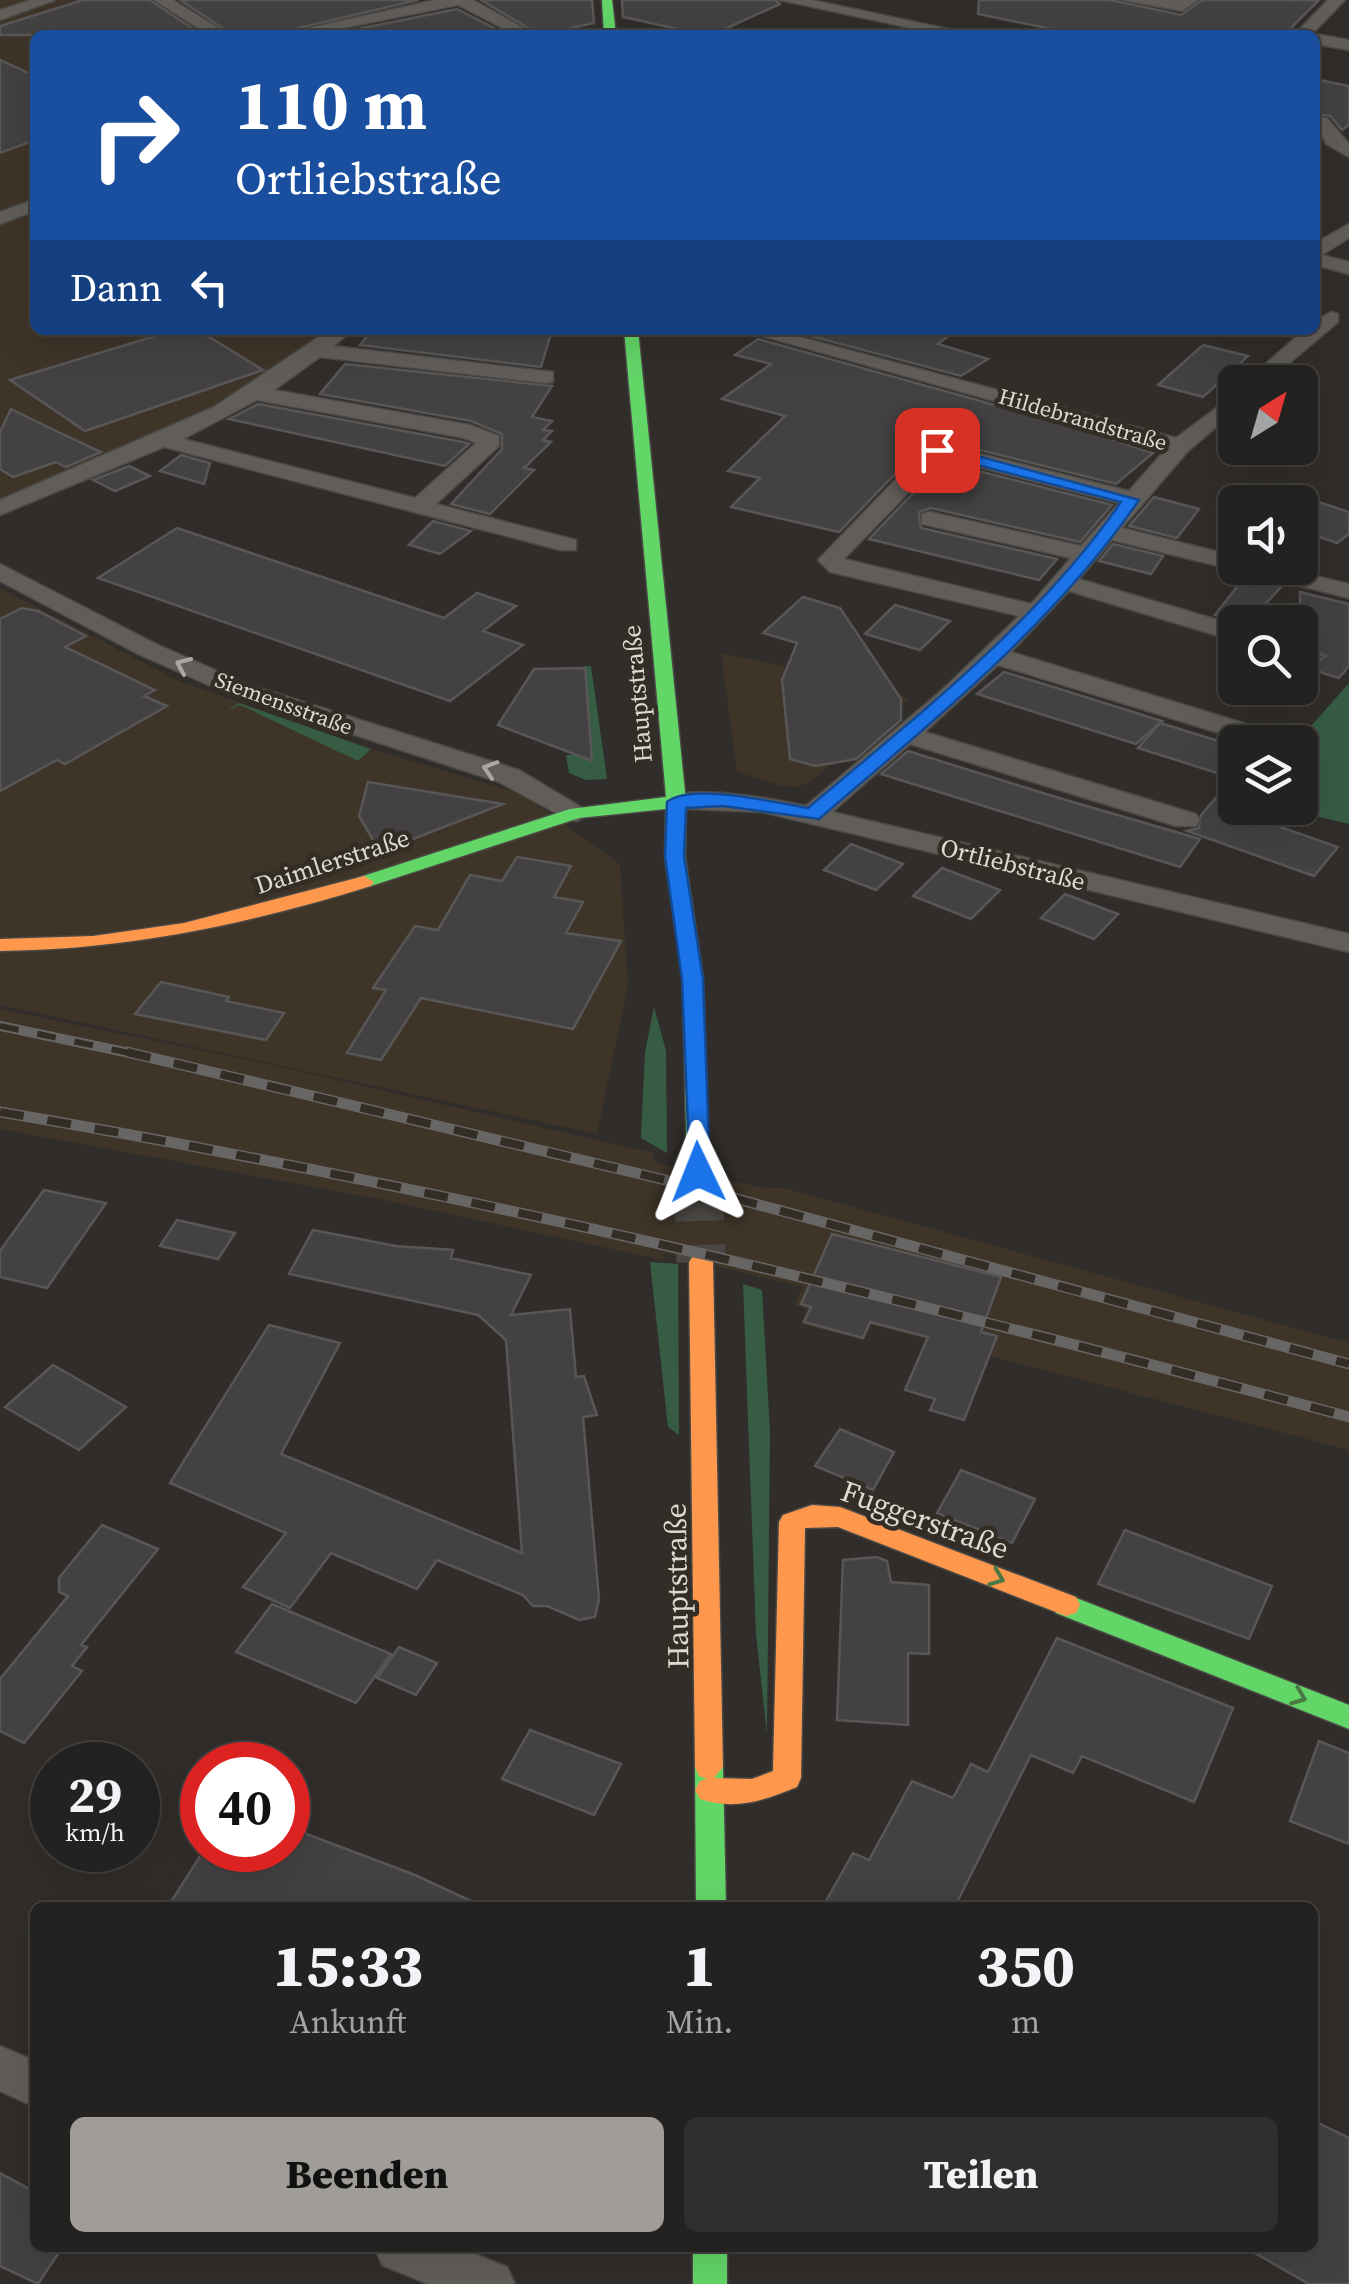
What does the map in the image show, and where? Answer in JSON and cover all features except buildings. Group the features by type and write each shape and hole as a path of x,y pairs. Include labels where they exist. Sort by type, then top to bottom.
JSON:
{"street":[{"path":"0,15 47,0"},
{"path":"162,0 213,30"},
{"path":"346,0 377,16"},
{"path":"309,30 460,0 518,30"},
{"path":"607,0 610,30"},
{"path":"788,0 942,30"},
{"path":"1130,0 1182,6 1190,0"},
{"path":"1307,30 1337,0"},
{"path":"1320,40 1349,45"},
{"path":"1320,121 1349,126"},
{"path":"1320,124 1332,140 1349,152"},
{"path":"0,218 30,206"},
{"path":"1320,220 1349,229"},
{"path":"1320,248 1349,229"},
{"path":"1320,260 1349,268"},
{"path":"0,508 259,394 337,335"},
{"name":"Hauptstraße","path":"631,335 676,802 674,856 693,979 698,1172"},
{"name":"Hildebrandstraße","path":"769,335 1180,446"},
{"path":"1275,365 1312,335"},
{"path":"319,351 544,377"},
{"path":"259,394 470,432 492,441 421,505"},
{"path":"812,815 1037,613 1180,446 1218,414"},
{"path":"161,440 568,545"},
{"path":"1037,613 839,566 830,560 937,450 1131,500"},
{"path":"930,519 1088,555"},
{"path":"1108,532 1218,559"},
{"name":"Siemensstraße","path":"0,572 146,649 238,689 510,776 577,813"},
{"path":"1066,582 1218,628"},
{"path":"1318,583 1349,590"},
{"path":"994,655 1224,725"},
{"path":"904,734 1186,820"},
{"name":"Ortliebstraße","path":"676,802 723,800 812,815 1349,943"},
{"name":"Daimlerstraße","path":"0,946 50,946 155,934 266,913 577,813 676,802"},
{"name":"Hauptstraße","path":"700,1262 711,1902"},
{"name":"Fuggerstraße","path":"710,1790 753,1792 787,1778 792,1522 806,1514 828,1513 856,1523 1349,1716"},
{"path":"0,2068 30,2083"},
{"path":"409,2252 490,2284"},
{"path":"710,2252 710,2284"}],"shaded area":[{"path":"0,0 152,0 200,30 30,30 30,335 320,335 244,397 0,499"},
{"path":"0,588 179,681 371,749 522,794 620,864 628,986 597,1134 0,1005"},
{"path":"721,653 910,698 810,782 797,787 782,786 737,772"},
{"path":"0,1009 273,1065 653,1153 655,1162 758,1187 784,1188 1349,1343 1349,1450 872,1325 864,1340 801,1324 807,1309 795,1305 802,1287 664,1253 663,1260 384,1200 0,1129"}],"green space":[{"path":"584,666 591,666 607,779 586,780 569,773 566,755 591,755"},
{"path":"1349,683 1349,824 1318,816 1318,725 1312,725"},
{"path":"239,703 371,749 358,761 240,705 226,711"},
{"path":"654,1007 666,1051 667,1153 641,1138 645,1052"},
{"path":"650,1262 678,1264 679,1435 668,1427"},
{"path":"743,1284 762,1290 770,1431 767,1735 756,1634"}],"tunnel":[{"path":"698,1172 701,1262"}],"railway":[{"path":"0,1026 139,1055"},
{"path":"127,1052 678,1183 1349,1364"},
{"path":"0,1112 340,1175 678,1248 1349,1417"}],"traffic: fast":[{"path":"607,0 610,30"},
{"path":"631,335 676,802 675,857 693,979 698,1172"},
{"path":"364,882 577,813 676,802"},
{"path":"1066,1605 1349,1717"},
{"path":"709,1767 711,1902"},
{"path":"710,2252 710,2284"}],"traffic: slow":[{"path":"0,945 93,942 184,929 364,882"},
{"path":"701,1262 709,1767"},
{"path":"710,1790 753,1792 787,1778 792,1522 812,1515 840,1517 1066,1605"}],"route":[{"path":"698,1172 693,979 674,856 676,802 723,800 812,815 834,792 944,702 1037,613 1131,500 937,450"}]}
